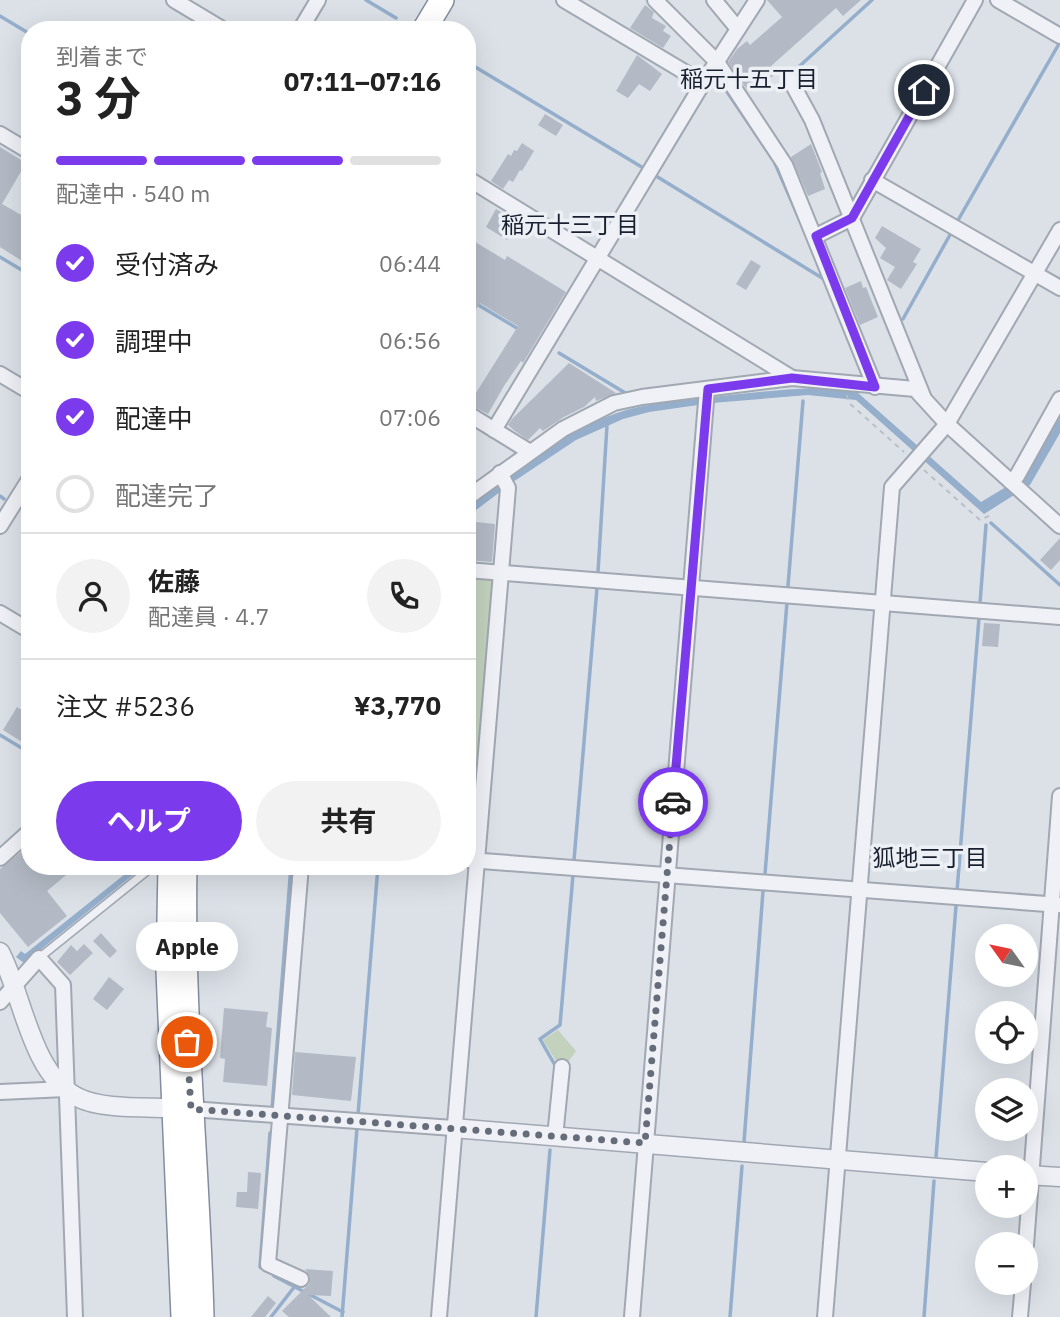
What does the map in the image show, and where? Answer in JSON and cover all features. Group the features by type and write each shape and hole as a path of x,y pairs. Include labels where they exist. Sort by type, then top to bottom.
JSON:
{"highway":[{"path":"413,21 425,0"},
{"path":"429,21 442,0"},
{"path":"159,875 167,934 182,1108 199,1211 202,1317"},
{"path":"183,1317 185,875"}],"street":[{"path":"174,0 209,21"},
{"path":"305,21 318,0"},
{"path":"564,0 703,83"},
{"path":"655,0 717,62 785,165 875,387"},
{"path":"714,0 738,29"},
{"path":"494,430 703,83 757,0"},
{"path":"816,236 852,218 975,0"},
{"path":"998,0 1060,36"},
{"path":"789,78 812,120 922,388 923,399"},
{"path":"0,134 21,147"},
{"path":"872,180 1060,288"},
{"path":"476,184 792,378"},
{"path":"825,1317 892,487 947,424 1060,230"},
{"path":"0,374 21,387"},
{"path":"476,491 563,429 614,403 792,378 915,389 947,424 1060,526"},
{"path":"632,1317 708,389"},
{"path":"1010,481 1017,476 1060,399"},
{"path":"476,419 530,452"},
{"path":"476,817 508,488 500,473"},
{"path":"0,526 21,492"},
{"path":"476,571 1060,617"},
{"path":"0,613 21,626"},
{"path":"1030,1155 1056,905 1060,796"},
{"path":"1,855 21,838"},
{"path":"476,860 1056,905"},
{"path":"300,875 268,1264 301,1279"},
{"path":"439,1317 471,875"},
{"path":"0,952 15,984 41,1058 56,1080 66,1089 78,1098 93,1102 975,1170"},
{"path":"0,1002 39,958 63,985 75,1317"},
{"path":"555,1137 562,1067"},
{"path":"0,1092 66,1089"},
{"path":"1038,1176 1060,1177"},
{"path":"1020,1317 1022,1295"}],"lane":[{"path":"39,958 150,875"}],"green space":[{"path":"476,577 492,578 495,581 476,814"},
{"path":"558,1030 576,1051 565,1066 558,1064 543,1040"}],"water":[{"path":"813,388 857,392 981,502 1021,478 1060,410 1060,433 1030,485 984,514 856,400 808,395 712,403 649,412 623,419 576,440 476,510 476,500 502,480 557,442 596,421 636,407 754,392"},
{"path":"124,875 133,875 24,963 16,957 21,951 25,954"}],"building":[{"path":"767,0 861,0 843,16 836,8 770,67 775,74 756,90 754,86 748,91 728,62 737,49 747,41 750,45 782,17"},
{"path":"645,5 654,12 652,18 666,26 663,31 671,36 663,48 630,28"},
{"path":"637,55 662,74 650,91 639,84 628,98 616,91"},
{"path":"545,114 563,125 556,136 538,125"},
{"path":"522,143 534,151 522,171 520,170 513,182 509,180 503,189 491,181 508,154 511,156"},
{"path":"811,144 822,172 820,173 825,189 808,196 791,157"},
{"path":"0,147 21,160 21,172 2,204 21,215 21,260 0,247"},
{"path":"496,209 517,222 507,240 486,227"},
{"path":"882,226 921,249 913,262 917,264 901,289 887,280 895,267 880,258 886,248 875,238"},
{"path":"476,242 505,260 507,256 566,292 488,414 476,408 476,393 518,326 480,303 476,309"},
{"path":"751,260 761,266 746,290 736,284"},
{"path":"861,281 878,317 860,325 845,288"},
{"path":"569,363 616,393 596,401 595,397 584,407 543,431 540,428 528,440 508,425"},
{"path":"476,522 495,524 492,562 476,561"},
{"path":"1060,538 1060,560 1051,570 1040,560"},
{"path":"984,623 1000,624 998,647 982,646"},
{"path":"17,707 21,709 21,741 3,730"},
{"path":"21,852 21,875 66,875 47,891 67,916 28,947 0,913 0,869"},
{"path":"101,933 117,951 110,958 93,941"},
{"path":"84,944 93,953 70,975 57,962 71,945 77,951"},
{"path":"109,977 124,989 107,1010 93,999"},
{"path":"224,1008 268,1012 266,1027 272,1028 267,1086 223,1082 225,1059 220,1058"},
{"path":"295,1052 356,1057 351,1101 292,1095"},
{"path":"248,1172 261,1173 258,1209 236,1207 237,1192 247,1192"},
{"path":"305,1269 333,1271 331,1296 308,1295 331,1317 289,1317 282,1311 309,1284 310,1277"},
{"path":"268,1296 276,1303 265,1317 251,1317"}],"waterway":[{"path":"366,0 396,18"},
{"path":"792,73 872,0"},
{"path":"0,16 21,29"},
{"path":"957,222 1060,42"},
{"path":"476,67 645,169"},
{"path":"717,77 774,161 801,223"},
{"path":"656,176 827,281"},
{"path":"903,319 951,233"},
{"path":"0,257 21,270"},
{"path":"476,304 520,330"},
{"path":"559,353 627,394"},
{"path":"788,586 803,401"},
{"path":"598,572 607,425"},
{"path":"0,496 4,499"},
{"path":"991,523 1060,585"},
{"path":"980,603 986,525"},
{"path":"574,860 597,588"},
{"path":"765,874 787,602"},
{"path":"957,891 979,618"},
{"path":"0,735 21,748"},
{"path":"272,1109 290,875"},
{"path":"358,1115 377,875"},
{"path":"556,1067 540,1039 560,1025 573,875"},
{"path":"744,1142 763,891"},
{"path":"936,1157 956,906"},
{"path":"0,991 5,986"},
{"path":"342,1317 357,1128"},
{"path":"265,1270 260,1267 270,1133"},
{"path":"536,1317 550,1150"},
{"path":"730,1317 742,1166"},
{"path":"924,1317 934,1181"},
{"path":"274,1276 343,1312"},
{"path":"271,1317 295,1286"}],"way so far":[{"path":"187,1042 191,1109 645,1143 673,802"}],"place":[{"name":"Apple","path":"187,1042"}],"district":[{"name":"稲元十五丁目","path":"749,79"},
{"name":"稲元十三丁目","path":"570,225"},
{"name":"狐地三丁目","path":"930,858"}],"route":[{"path":"673,802 708,389 792,378 875,387 816,236 852,218 924,90"}]}
